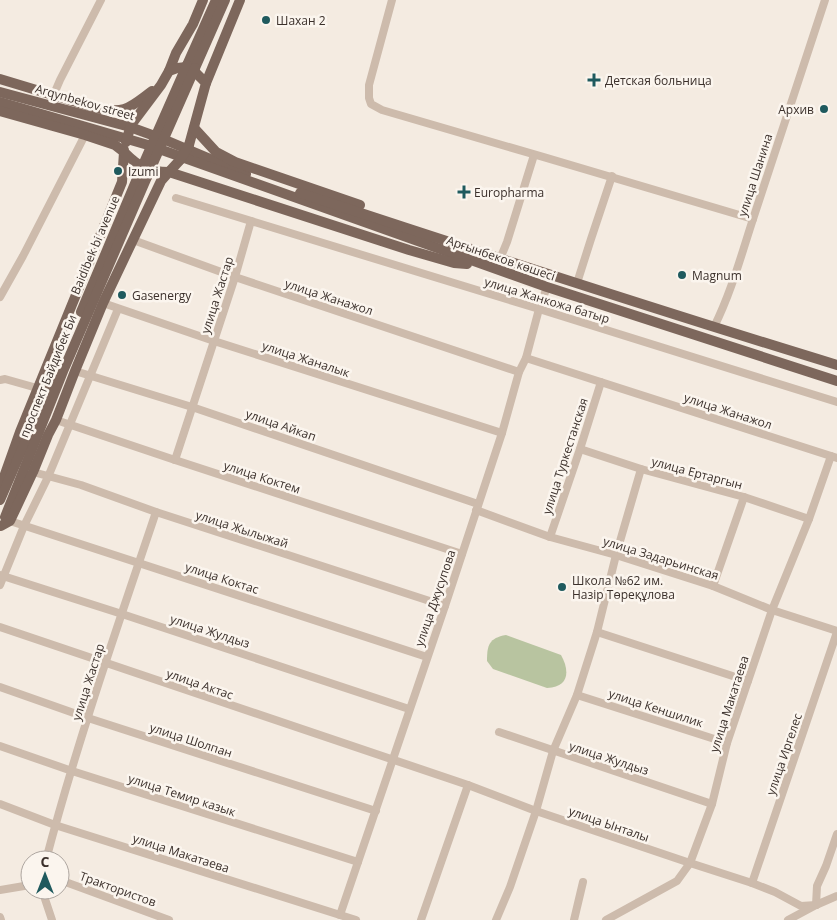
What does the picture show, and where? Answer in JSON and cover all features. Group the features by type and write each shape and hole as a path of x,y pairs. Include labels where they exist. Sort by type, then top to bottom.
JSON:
{"main road":[{"path":"0,488 38,388 122,182 124,152 131,124 161,85 176,53 193,24 203,0"},
{"path":"191,66 216,0"},
{"path":"191,66 225,0"},
{"path":"4,526 33,472 103,304 161,181 180,160 189,145 206,83 240,0"},
{"name":"проспект Байдибек Би","path":"4,526 64,369 143,176 191,66"},
{"path":"169,71 187,67 192,69 206,83"},
{"path":"0,79 109,111 129,108 161,85"},
{"name":"Арғынбеков көшесі","path":"0,92 130,127 260,180 714,328 837,365"},
{"name":"Arqynbekov street","path":"0,102 148,145 483,265"},
{"path":"0,111 115,145 135,163 154,172 169,172 454,263 483,265"},
{"path":"194,128 216,152 235,162 436,231 484,253"},
{"name":"Baidibek bi avenue","path":"0,500 143,176"},
{"name":"Арғынбеков көшесі","path":"483,265 547,288 837,381"}],"street":[{"path":"54,94 101,0"},
{"path":"392,0 369,85 371,104 382,110 612,176 753,219"},
{"name":"улица Шанина","path":"714,328 737,272 825,0"},
{"path":"0,297 85,135"},
{"path":"500,259 534,155"},
{"path":"577,283 612,176"},
{"name":"улица Жанкожа батыр","path":"176,198 837,402"},
{"name":"улица Жастар","path":"175,460 235,277 251,221"},
{"name":"улица Жанажол","path":"133,240 235,277 519,372"},
{"name":"улица Джусупова","path":"340,915 502,434 519,372 526,358 539,309 547,288"},
{"name":"улица Жаналык","path":"103,304 502,434"},
{"path":"0,585 2,576 48,477 118,309"},
{"name":"улица Жанажол","path":"526,358 834,457"},
{"name":"улица Айкап","path":"75,371 192,408 477,507"},
{"path":"0,380 4,379 38,388"},
{"name":"улица Туркестанская","path":"550,536 601,382"},
{"name":"улица Коктем","path":"56,420 462,554"},
{"name":"улица Ертаргын","path":"580,449 641,469 744,497 809,519"},
{"name":"улица Макатаева","path":"606,920 677,881 690,863 712,804 728,742 772,610 834,457"},
{"path":"496,920 510,887 536,811 553,751 577,695 598,632 616,555 641,469"},
{"name":"улица Жылыжай","path":"33,472 81,485 156,512 445,606"},
{"path":"713,586 744,497"},
{"name":"улица Задарьинская","path":"477,507 550,536 713,586 772,610 837,631"},
{"name":"улица Жастар","path":"49,850 105,664 156,512"},
{"name":"улица Коктас","path":"4,526 24,526 427,657"},
{"name":"улица Жулдыз","path":"2,576 409,709"},
{"name":"улица Актас","path":"0,627 393,761"},
{"name":"улица Иргелес","path":"752,882 837,631"},
{"path":"598,632 748,681"},
{"name":"улица Шолпан","path":"0,687 88,718 376,810"},
{"name":"улица Кеншилик","path":"577,695 728,742"},
{"name":"улица Жулдыз","path":"499,732 712,804"},
{"name":"улица Темир казык","path":"0,746 72,771 358,862"},
{"name":"улица Ынталы","path":"393,761 690,863 752,882 801,906 816,905"},
{"path":"420,920 468,786"},
{"name":"улица Макатаева","path":"0,804 55,825 354,920"},
{"path":"816,905 817,886 837,834"},
{"path":"574,920 583,882"},
{"name":"Трактористов","path":"70,884 169,920"},
{"path":"0,890 20,887"},
{"path":"788,920 837,896"},
{"path":"45,900 52,920"}],"green space":[{"path":"506,635 561,655 566,667 566,677 560,685 547,688 493,669 487,661 490,643 500,636"}],"place":[{"name":"Шахан 2","path":"266,20"},
{"name":"Детская больница","path":"594,80"},
{"name":"Архив","path":"824,109"},
{"name":"Izumi","path":"118,171"},
{"name":"Europharma","path":"464,192"},
{"name":"Magnum","path":"682,275"},
{"name":"Gasenergy","path":"122,295"},
{"name":"Школа №62 им. Назір Төреқұлова","path":"562,587"}]}
